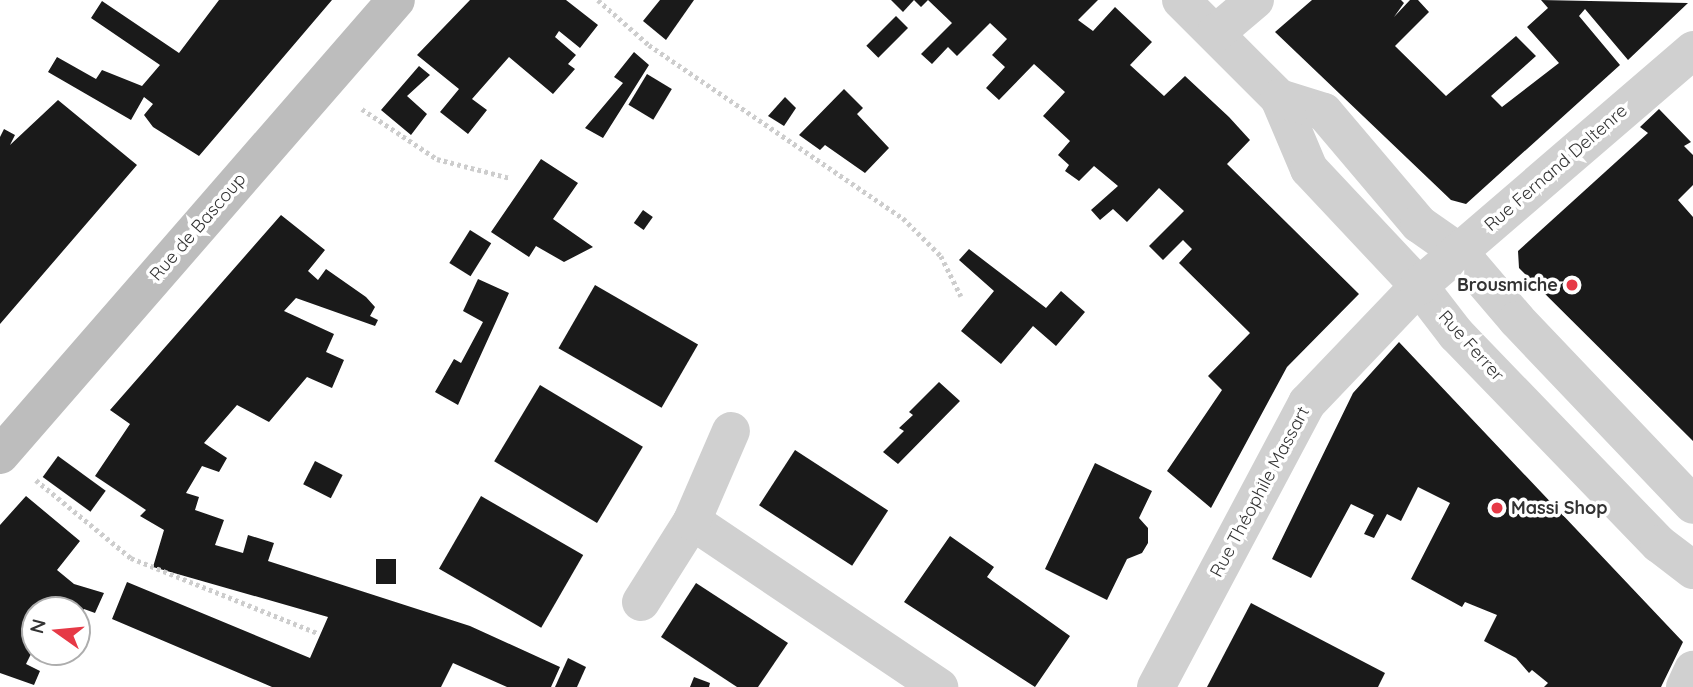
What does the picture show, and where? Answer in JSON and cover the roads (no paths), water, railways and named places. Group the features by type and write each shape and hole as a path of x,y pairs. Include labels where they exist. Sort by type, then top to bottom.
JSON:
{"main road":[{"name":"Rue de Bascoup","path":"1,454 396,0"}],"street":[{"name":"Rue Ferrer","path":"1181,0 1279,98 1309,169 1419,286 1495,374 1659,544 1693,570"},
{"path":"1216,33 1255,0"},
{"name":"Rue Fernand Deltenre","path":"1419,286 1693,50"},
{"name":"Rue Ferrer","path":"1279,98 1324,112 1419,224 1459,252 1517,320 1693,505"},
{"name":"Rue Théophile Massart","path":"1156,687 1307,402 1419,286"},
{"path":"641,602 692,521 731,431"},
{"path":"692,521 939,687"},
{"path":"1685,687 1693,670"}],"place":[{"name":"Brousmiche","path":"1572,285"},
{"name":"Massi Shop","path":"1497,508"}]}
